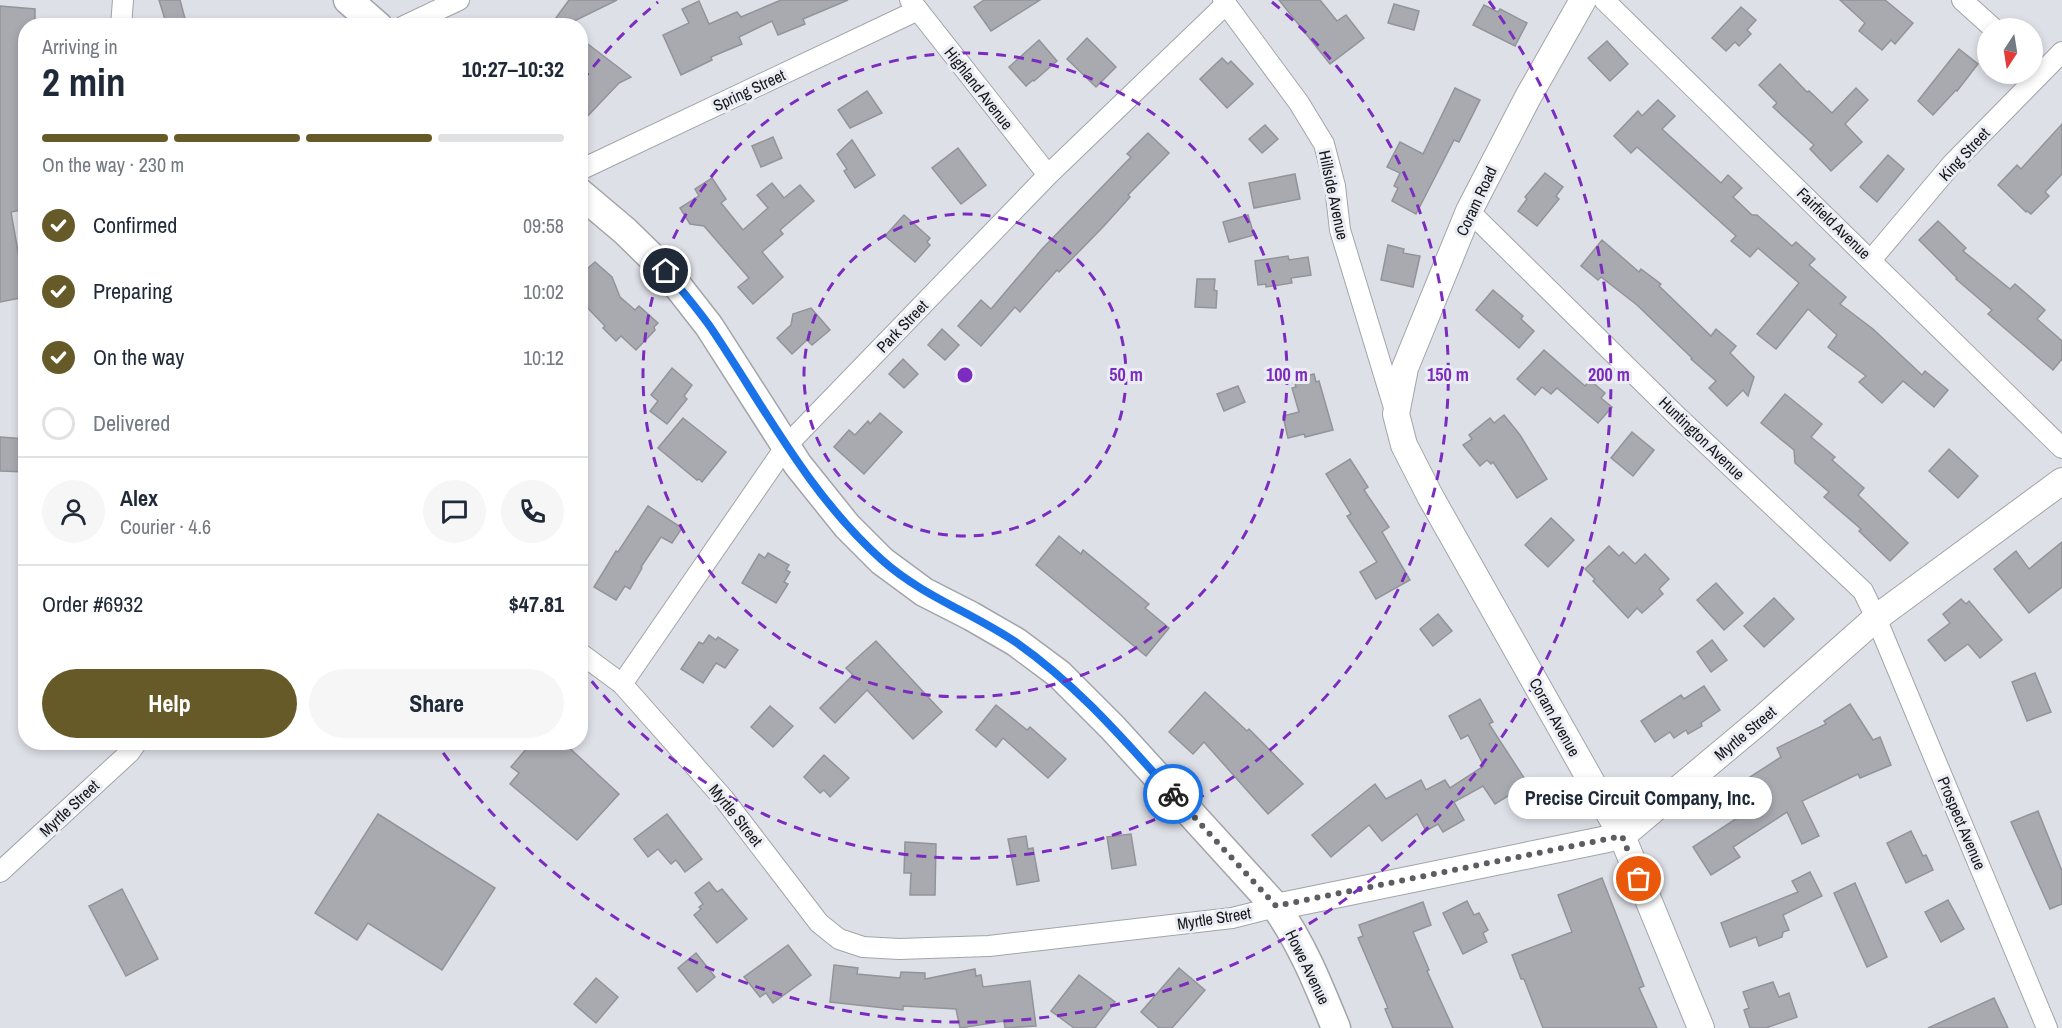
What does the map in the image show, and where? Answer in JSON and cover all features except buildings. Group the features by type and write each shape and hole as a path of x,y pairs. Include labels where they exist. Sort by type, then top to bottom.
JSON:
{"main road":[{"path":"348,0 369,18"},
{"name":"Howe Avenue","path":"588,200 625,231 666,271 710,326 786,446 822,496 882,561 924,592 1016,642 1059,674 1113,728 1276,906 1300,945 1336,1028"}],"street":[{"path":"122,18 123,0"},
{"path":"421,18 459,0"},
{"name":"Coram Road","path":"1396,414 1405,368 1469,212 1528,97 1583,0"},
{"name":"Fairfield Avenue","path":"1604,0 2062,448"},
{"path":"1962,0 1982,18"},
{"name":"Park Street","path":"622,684 786,446 1048,175 1224,2"},
{"name":"Hillside Avenue","path":"1224,2 1299,103 1324,144 1335,186 1340,230 1396,414"},
{"name":"Highland Avenue","path":"914,5 1048,175"},
{"name":"Spring Street","path":"588,166 914,5"},
{"name":"King Street","path":"2043,66 2062,52"},
{"name":"King Street","path":"1871,260 1952,164 2024,84"},
{"name":"Huntington Avenue","path":"1469,212 1679,418 1863,591 1876,618"},
{"name":"Coram Avenue","path":"1396,414 1404,445 1425,486 1622,836 1701,1028"},
{"name":"Myrtle Street","path":"588,659 622,684 724,799 819,923 839,939 863,947 899,949 989,946 1232,918 1276,906 1622,836 1762,719 1876,618 2062,481"},
{"name":"Prospect Avenue","path":"1876,618 2047,1028"},
{"name":"Myrtle Street","path":"0,872 126,750"}],"way so far":[{"path":"1173,794 1276,906 1622,836 1639,879"}],"place":[{"name":"Precise Circuit Company, Inc.","path":"1639,879"}],"route":[{"path":"666,271 710,326 798,465 847,525 882,561 924,592 1016,642 1059,674 1113,728 1173,794"}]}
